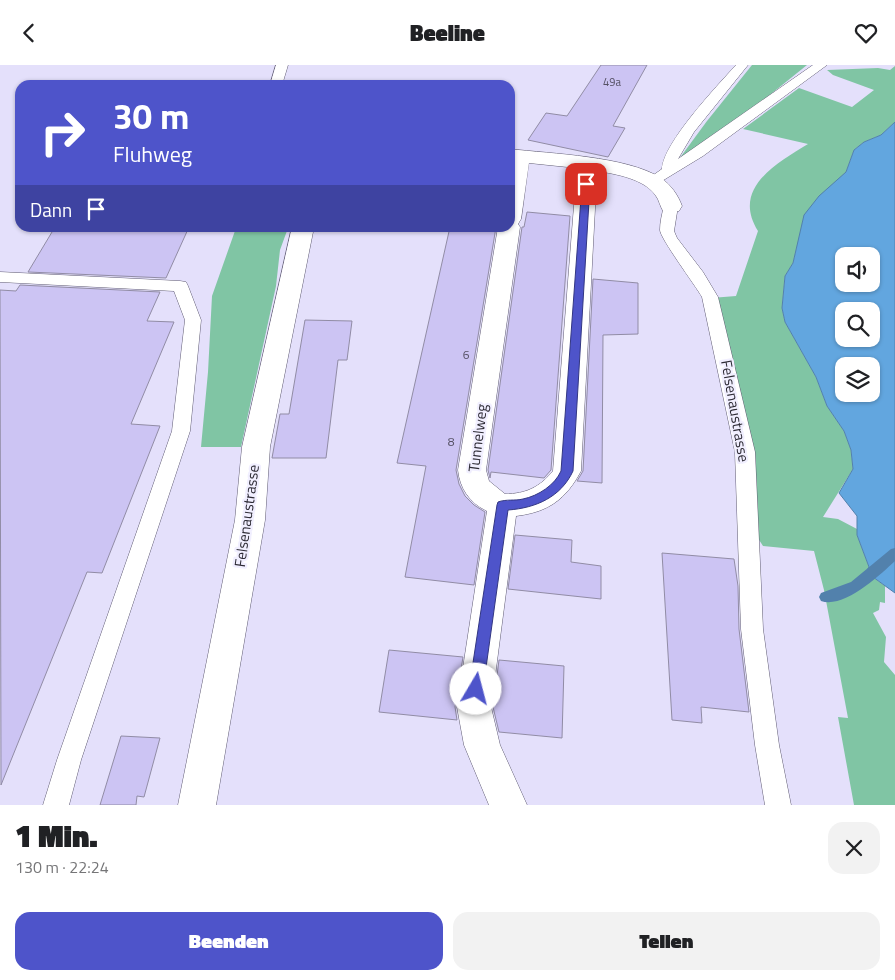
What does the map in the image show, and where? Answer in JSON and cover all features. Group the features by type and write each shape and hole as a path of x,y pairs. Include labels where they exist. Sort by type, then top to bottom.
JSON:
{"street":[{"name":"Felsenaustrasse","path":"515,156 587,165 633,174 652,181 663,190 671,206"},
{"path":"508,805 479,741 474,707 503,505 524,504 545,496 562,481 567,471 587,165"},
{"name":"Felsenaustrasse","path":"197,805 250,520 256,447 302,232"},
{"name":"Tunnelweg","path":"503,505 490,501 482,495 472,480 472,469 508,232"}],"lane":[{"path":"276,80 282,65"},
{"path":"670,171 668,168 670,157 698,118 742,65"},
{"path":"652,181 670,171 821,65"},
{"name":"Felsenaustrasse","path":"671,206 667,231 670,239 697,275 712,304 743,443 752,629 766,745 778,805"},
{"path":"0,277 180,285 194,320 188,375 176,447 69,760 56,805"}],"green space":[{"path":"752,65 807,65 756,106 679,159 707,121"},
{"path":"895,66 895,122 881,135 864,142 854,150 846,172 835,184 797,247 793,263 785,276 782,308 785,322 816,377 827,406 844,431 851,450 853,469 823,517 838,519 857,529 857,535 869,567 866,572 885,586 885,603 880,602 879,610 873,613 886,637 884,662 895,675 895,805 854,805 838,717 848,718 824,590 814,551 763,546 754,532 711,298 736,296 758,231 751,216 750,202 754,190 771,169 808,144 743,129 799,88 852,107 874,90 833,75 827,70 878,68 890,70"},
{"path":"235,232 287,232 280,250 276,286 241,447 201,447 208,372 212,296"}],"water":[{"path":"895,122 895,593 866,572 869,567 857,535 857,516 839,493 853,469 851,450 844,431 827,406 816,377 785,322 782,308 785,276 793,263 804,215 819,196 846,172 854,150 864,142 881,135"}],"building":[{"path":"601,65 647,65 613,126 625,128 608,157 528,140 546,113 567,116"},
{"path":"527,212 570,216 551,470 544,478 491,472 490,478 488,470 522,227 524,227"},
{"path":"52,232 187,232 166,278 28,272"},
{"path":"449,232 495,232 456,470 459,484 465,496 485,512 474,585 405,577 426,466 397,463"},
{"path":"593,279 638,283 638,334 603,335 602,483 577,481 583,471"},
{"path":"20,285 160,292 147,321 174,322 131,424 160,426 102,573 87,572 1,785 0,290 16,291"},
{"path":"305,320 352,321 347,360 338,360 326,458 272,458 280,414 289,414"},
{"path":"515,535 572,540 571,562 601,566 601,599 508,589"},
{"path":"662,553 734,559 738,586 739,629 749,712 701,707 702,723 672,720"},
{"path":"389,650 463,657 455,707 457,720 379,712"},
{"path":"499,660 564,666 562,738 499,732 493,707"},
{"path":"121,736 160,738 144,797 137,796 136,805 100,805"}],"waterway":[{"path":"826,597 847,591 864,581 895,553"}],"route":[{"path":"476,689 503,505 514,506 524,504 545,496 555,489 567,471 586,184"}]}
